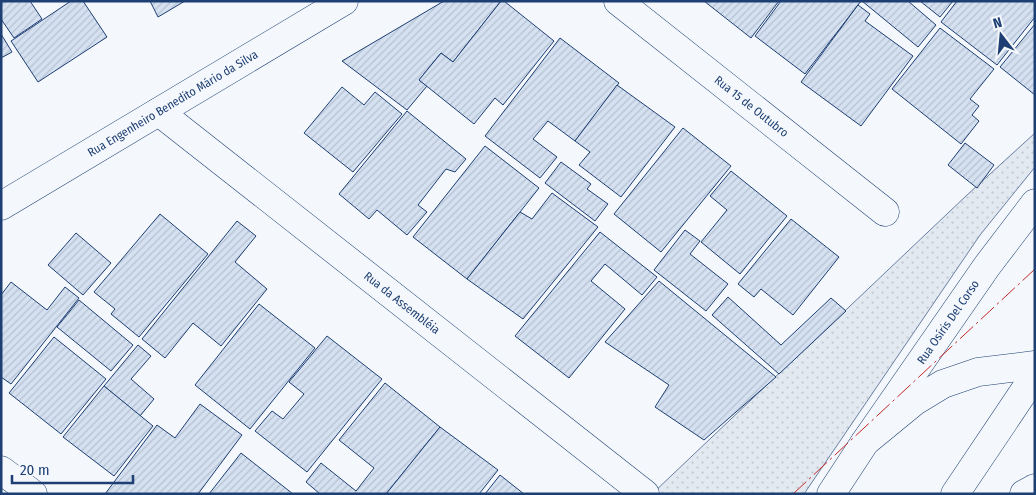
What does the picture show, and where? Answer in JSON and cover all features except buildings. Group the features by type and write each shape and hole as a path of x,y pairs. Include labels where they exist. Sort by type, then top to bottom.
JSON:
{"street":[{"name":"Rua Engenheiro Benedito Mário da Silva","path":"1,206 344,1"},
{"name":"Rua 15 de Outubro","path":"618,1 885,212"},
{"name":"Rua da Assembléia","path":"159,112 645,494"},
{"name":"Rua Osíris Del Corso","path":"831,494 987,266 1035,203"},
{"path":"865,442 915,401 943,384 978,372 1035,365"},
{"path":"955,494 1035,375"},
{"path":"1,470 33,494"},
{"path":"1024,494 1035,488"}],"shaded area":[{"path":"1035,133 1035,167 980,235 804,494 652,494 967,195"}],"power":[{"path":"793,494 1035,269"}]}
